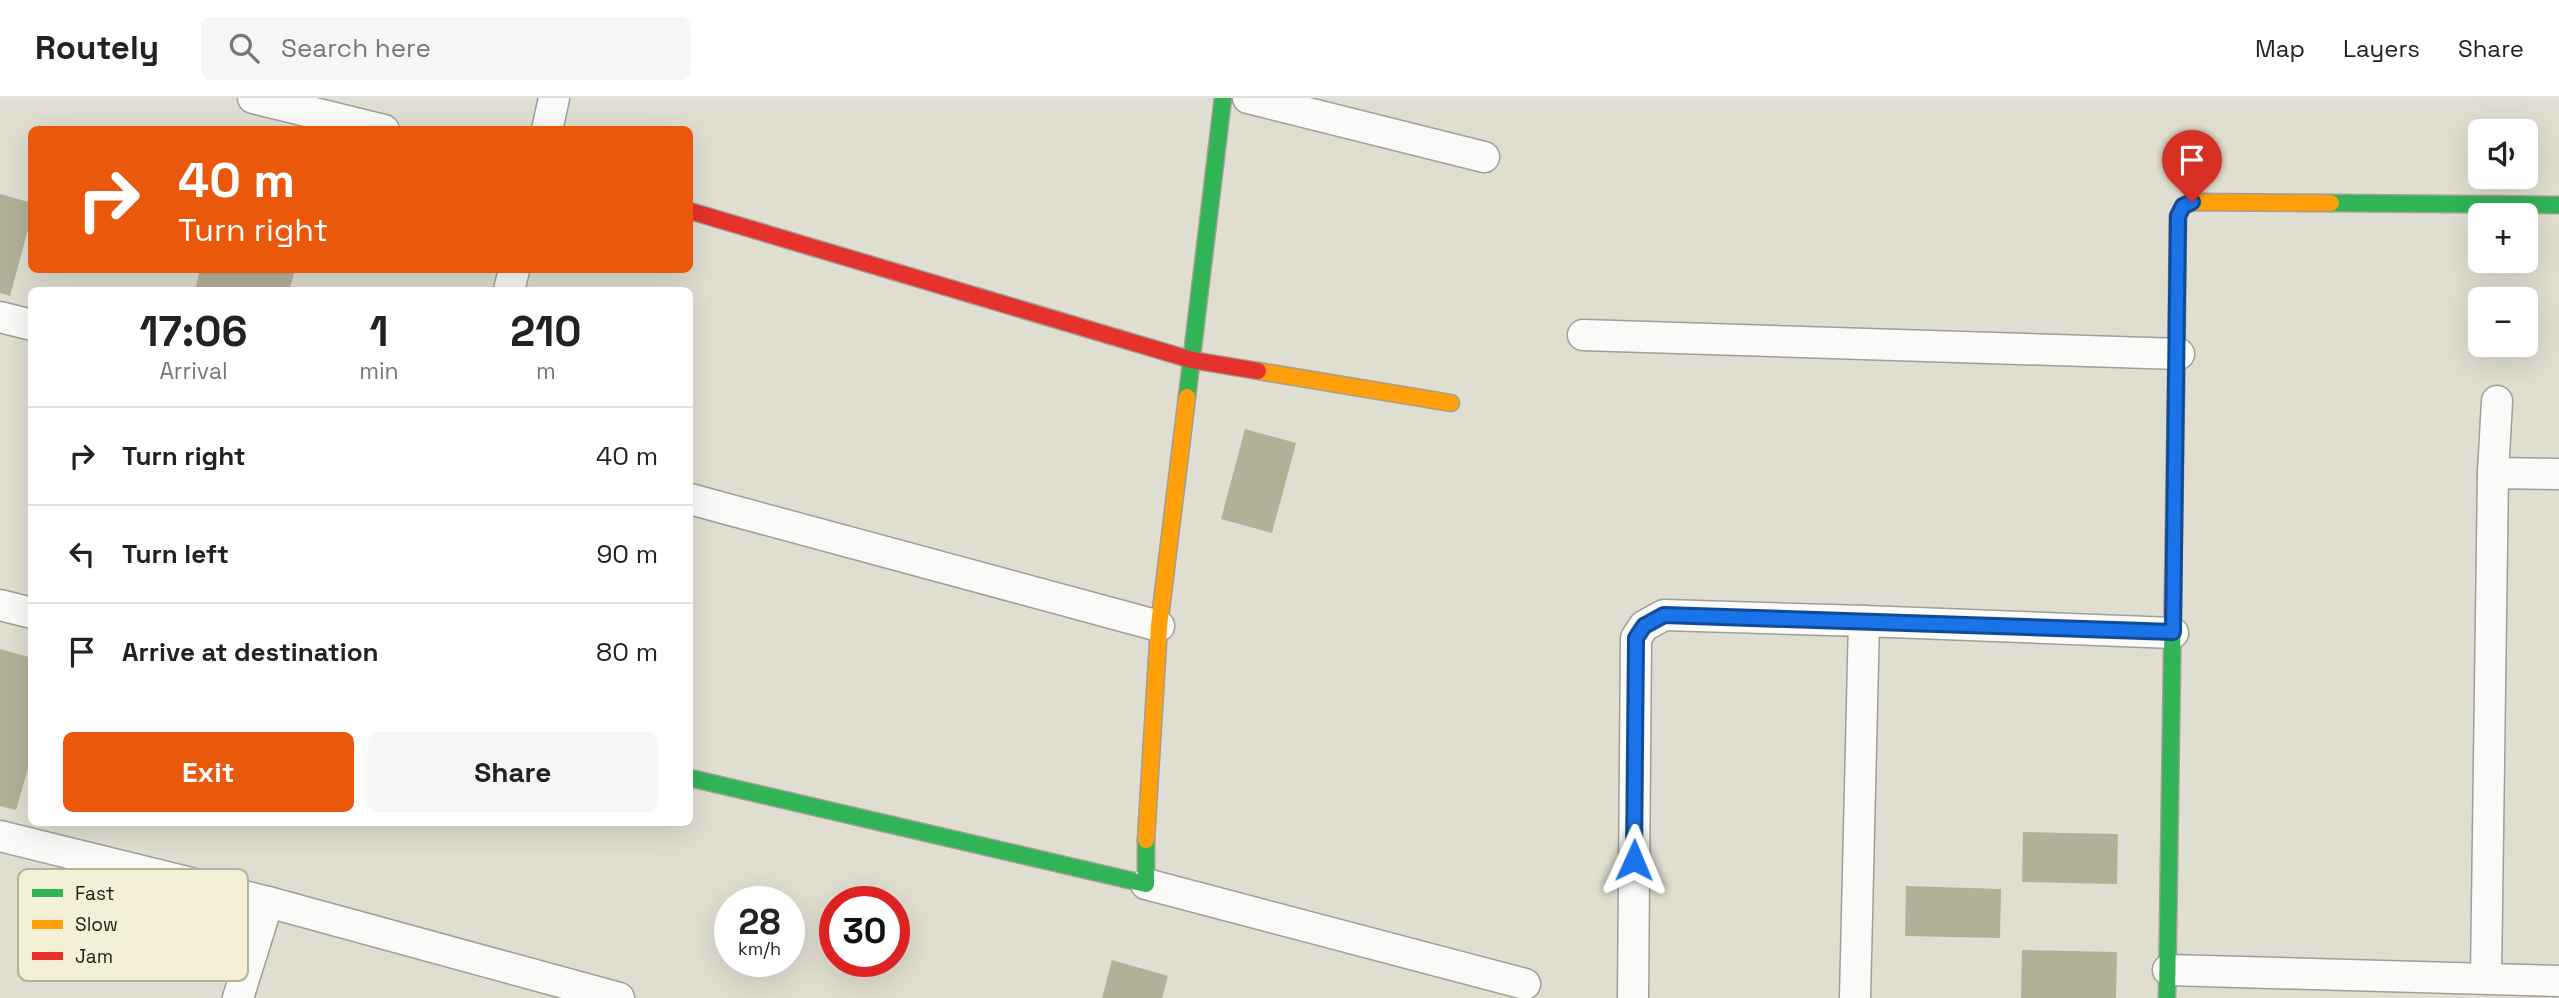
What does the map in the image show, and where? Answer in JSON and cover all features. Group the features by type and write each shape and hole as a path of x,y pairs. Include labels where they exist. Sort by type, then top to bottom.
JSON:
{"street":[{"path":"253,98 368,126"},
{"path":"548,126 554,98"},
{"path":"1146,884 1145,850 1159,626 1223,98"},
{"path":"1248,98 1484,157"},
{"path":"2559,205 2192,202 2183,206 2178,216 2179,354 2168,984 2486,977 2559,981"},
{"path":"693,212 1192,360 1451,403"},
{"path":"0,317 28,324"},
{"path":"1583,335 2179,354"},
{"path":"2486,977 2493,473 2497,401"},
{"path":"2493,473 2559,474"},
{"path":"693,500 1159,626"},
{"path":"0,605 28,612"},
{"path":"1633,998 1636,638 1644,626 1664,615 2173,632"},
{"path":"1855,998 1864,621"},
{"path":"693,779 1146,884 1525,984"},
{"path":"0,836 134,869"},
{"path":"248,897 619,998"},
{"path":"248,966 268,902"},
{"path":"238,998 243,981"}],"building":[{"path":"0,194 28,202 28,230 10,296 0,293"},
{"path":"199,273 294,273 290,287 196,287"},
{"path":"1245,429 1296,443 1272,533 1221,519"},
{"path":"0,649 28,657 28,769 16,810 0,806"},
{"path":"2023,832 2118,834 2117,884 2022,882"},
{"path":"1906,886 2001,889 2000,938 1905,936"},
{"path":"2022,950 2117,952 2116,998 2021,998"},
{"path":"1112,960 1168,976 1162,998 1102,998"}],"traffic: fast":[{"path":"1187,397 1223,98"},
{"path":"2331,203 2559,205"},
{"path":"2167,998 2176,391"},
{"path":"693,779 1146,884 1146,840"}],"traffic: slow":[{"path":"2176,391 2178,216 2183,206 2192,202 2331,203"},
{"path":"1258,371 1451,403"},
{"path":"1146,840 1159,626 1187,397"}],"traffic: jam":[{"path":"693,212 1192,360 1258,371"}],"route":[{"path":"1634,860 1636,638 1652,619 1664,615 2173,632 2179,354 2178,216 2183,206 2192,202"}]}
